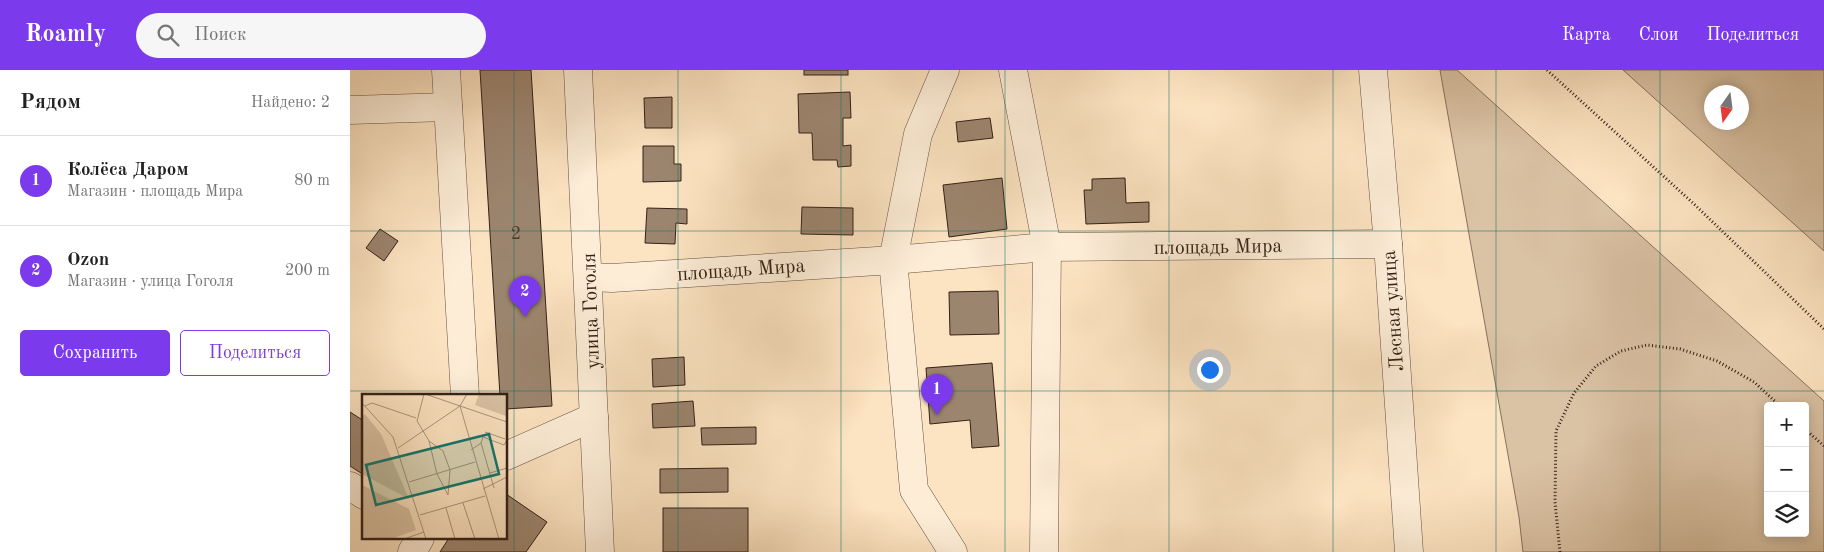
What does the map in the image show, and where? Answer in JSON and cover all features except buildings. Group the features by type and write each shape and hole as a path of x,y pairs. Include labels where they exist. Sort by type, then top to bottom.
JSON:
{"street":[{"path":"446,70 465,394"},
{"name":"улица Гоголя","path":"578,70 589,277 600,552"},
{"path":"945,70 918,134 893,260 914,490 953,552"},
{"path":"1013,70 1047,247 1044,552"},
{"name":"Лесная улица","path":"1373,70 1388,244 1409,552"},
{"path":"350,110 448,107"},
{"name":"площадь Мира","path":"589,277 612,278 893,260 1047,247 1388,244"},
{"path":"508,455 594,417"},
{"path":"350,486 362,494"},
{"path":"412,552 419,540"}],"path":[{"path":"1547,70 1694,204 1824,328"},
{"path":"1560,552 1555,502 1556,431 1574,393 1596,366 1621,351 1647,346 1680,348 1717,361 1754,382 1776,402"},
{"path":"1809,433 1824,446"}],"shaded area":[{"path":"1440,70 1457,70 1824,401 1824,552 1523,552 1519,517"},
{"path":"1623,70 1824,70 1824,251"}],"place":[{"name":"Ozon","path":"525,317"},
{"name":"Колёса Даром","path":"937,415"}]}
